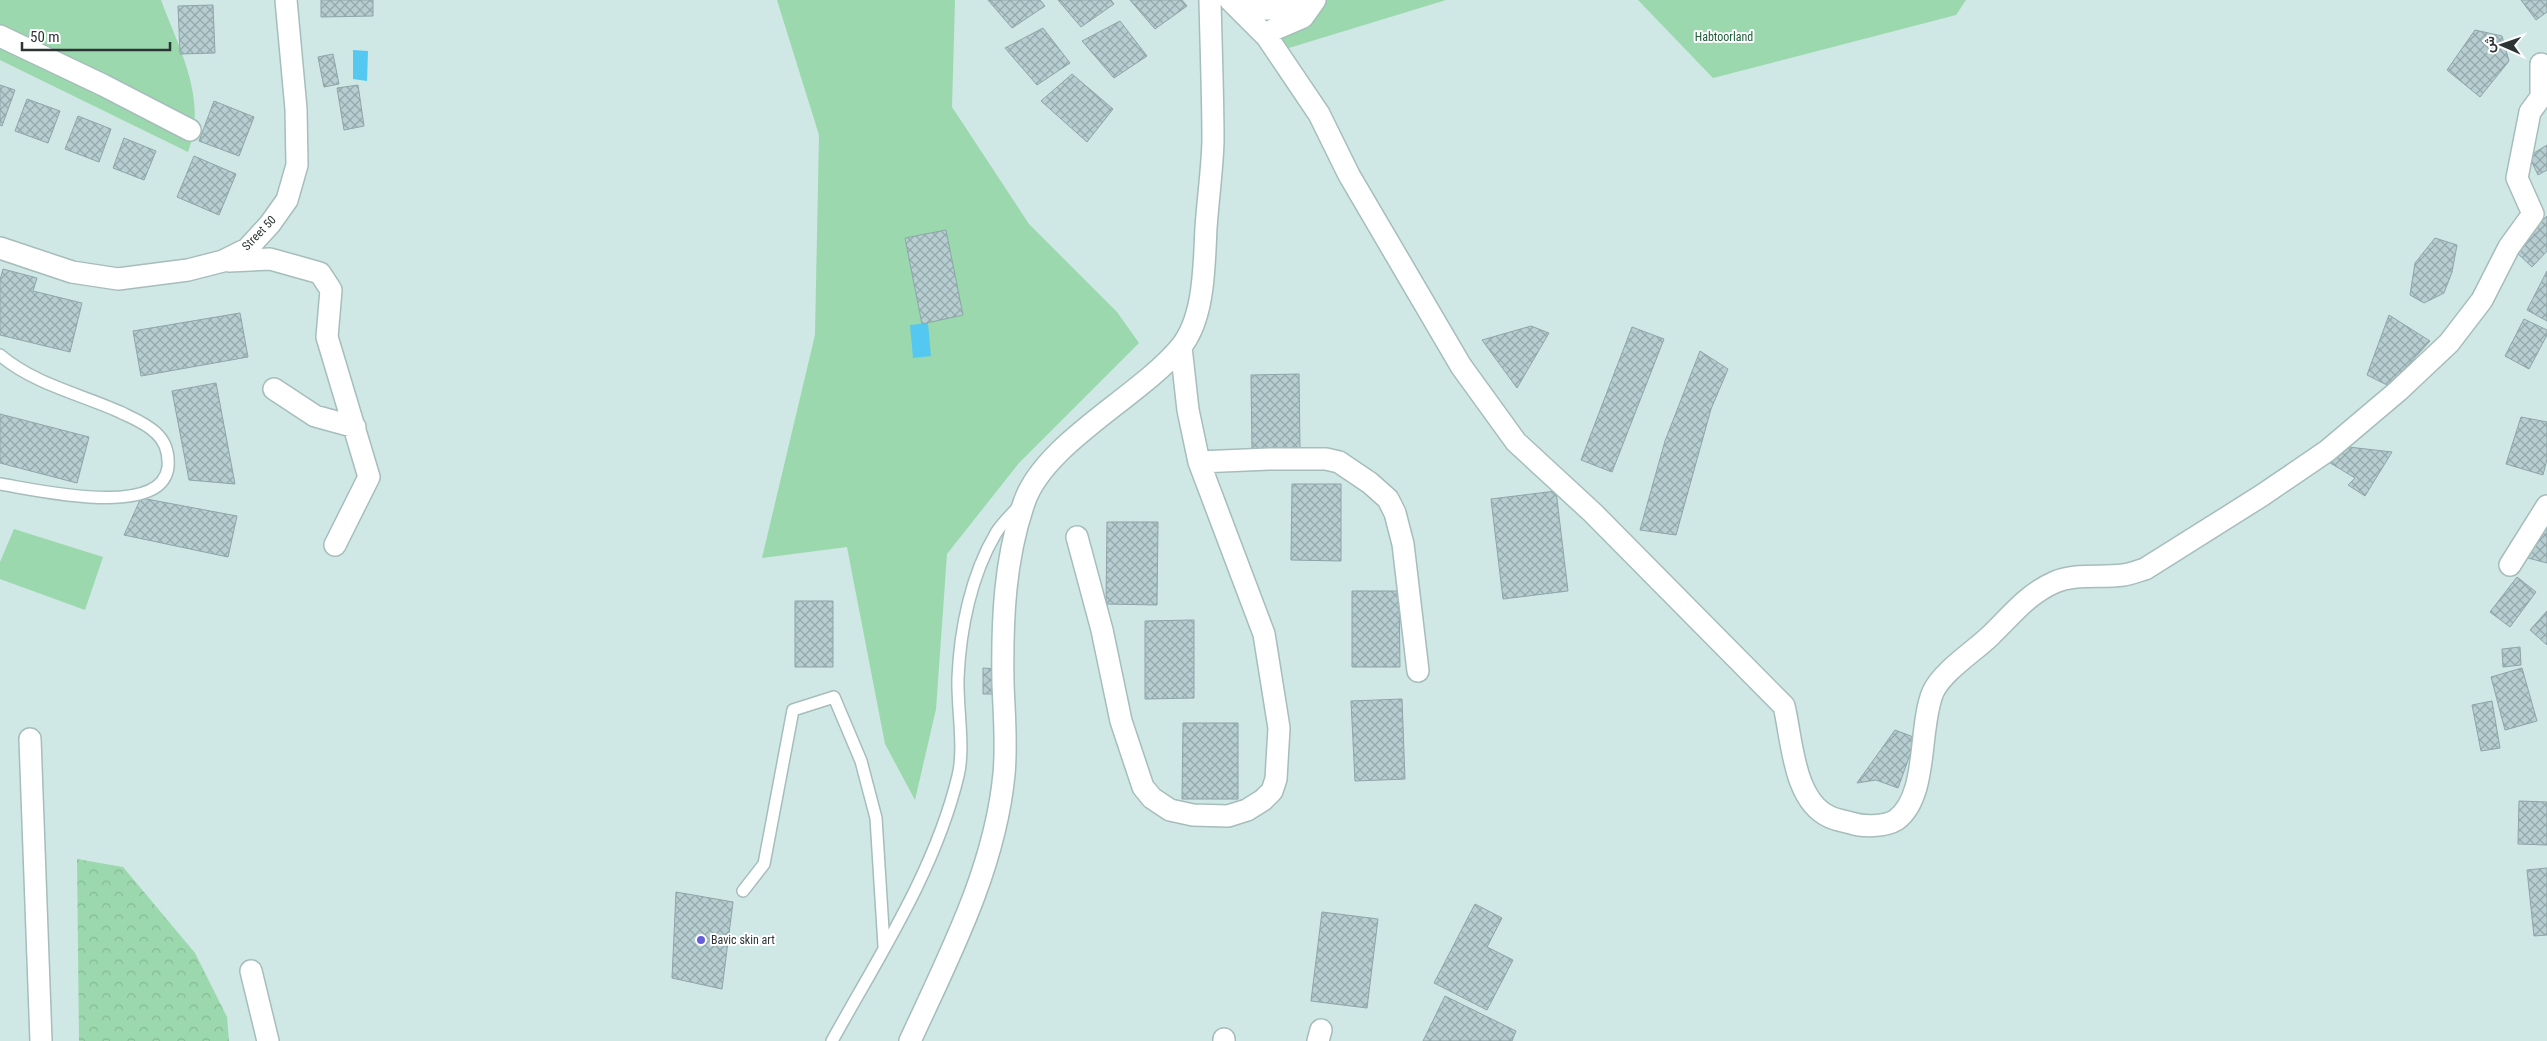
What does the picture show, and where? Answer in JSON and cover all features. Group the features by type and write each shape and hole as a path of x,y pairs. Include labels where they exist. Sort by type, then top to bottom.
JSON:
{"street":[{"name":"Street 50","path":"0,248 72,272 118,279 188,270 223,261 247,249 270,224 288,200 297,165 296,109 286,0"},
{"path":"910,1041 982,877 996,820 1004,774 1003,630 1008,567 1024,500 1036,481 1058,454 1088,425 1143,385 1181,347 1195,318 1202,291 1212,144 1210,0"},
{"path":"1235,4 1287,9 1293,0"},
{"path":"1264,34 1303,17 1316,0"},
{"path":"1235,4 1264,34 1319,114 1349,175 1461,366 1516,442 1593,513 1784,706 1789,725 1789,740 1800,780 1811,802 1828,816 1858,825 1876,825 1895,821 1909,805 1918,776 1926,710 1934,690 1963,659 1990,636 2010,612 2035,593 2057,581 2077,577 2126,575 2145,569 2261,496 2327,451 2398,391 2448,343 2482,300 2509,247 2540,211 2517,178 2530,112 2541,97 2541,64"},
{"path":"0,36 104,85 190,130"},
{"path":"223,261 270,259 320,273 331,290 327,337 369,477 335,545"},
{"path":"1077,537 1102,630 1121,721 1143,787 1152,798 1170,810 1228,816 1247,810 1272,791 1278,761 1279,728 1264,634 1200,462 1188,410 1181,347"},
{"path":"274,389 315,416 355,428"},
{"path":"1200,462 1269,459 1338,462 1370,482 1388,499 1395,513 1403,544 1418,671"},
{"path":"2510,565 2547,506"},
{"path":"30,740 41,1041"},
{"path":"251,971 268,1041"}],"lane":[{"path":"0,355 12,365 42,381 138,421 156,432 166,444 168,458 167,472 160,483 151,491 114,498 65,495 0,484"},
{"path":"832,1041 928,866 948,814 959,773 958,678 963,635 973,584 996,532 1024,500"},
{"path":"744,891 764,864 793,710 834,697 861,761 876,818 884,946"}],"green space":[{"path":"0,0 161,0 183,56 193,94 195,113 188,152 0,60"},
{"path":"777,0 955,0 952,107 1029,224 1117,312 1139,343 1019,463 947,554 936,709 915,800 885,744 847,547 762,558 815,335 819,135"},
{"path":"1269,0 1446,0 1279,51"},
{"name":"Habtoorland","path":"1638,0 1966,0 1956,15 1713,78"},
{"path":"14,529 103,557 85,610 0,579 0,562"},
{"path":"77,859 123,867 195,953 227,1017 229,1041 79,1041"}],"water":[{"path":"353,50 368,51 367,81 353,79"},
{"path":"928,323 931,356 913,358 910,325"}],"building":[{"path":"321,0 373,0 373,16 321,17"},
{"path":"988,0 1040,0 1045,6 1012,28"},
{"path":"1058,0 1111,0 1114,4 1081,27"},
{"path":"1130,0 1182,0 1187,6 1155,29"},
{"path":"2521,0 2547,0 2547,12 2536,20"},
{"path":"213,5 215,53 180,54 178,6"},
{"path":"1120,21 1147,56 1114,78 1082,41"},
{"path":"1043,28 1070,63 1037,85 1005,48"},
{"path":"2475,30 2502,36 2509,61 2480,97 2447,70"},
{"path":"333,54 339,84 324,87 318,57"},
{"path":"1072,74 1113,109 1087,142 1041,101"},
{"path":"0,85 15,90 2,126 0,125"},
{"path":"358,85 364,126 344,130 337,88"},
{"path":"27,99 60,111 48,143 15,131"},
{"path":"214,101 254,117 239,156 199,141"},
{"path":"78,116 111,129 99,162 65,149"},
{"path":"124,138 156,151 144,180 113,168"},
{"path":"2547,145 2547,170 2538,175 2529,156"},
{"path":"194,156 236,174 219,215 177,197"},
{"path":"2547,216 2547,251 2532,267 2514,250"},
{"path":"946,230 963,315 922,324 905,238"},
{"path":"2435,238 2457,245 2452,272 2444,293 2424,303 2410,295 2415,263"},
{"path":"3,269 37,278 33,291 82,303 70,352 0,335 0,280"},
{"path":"2547,271 2547,321 2527,310"},
{"path":"240,313 248,357 141,376 133,331"},
{"path":"2389,315 2430,341 2389,386 2367,375"},
{"path":"2524,319 2547,330 2547,335 2529,369 2505,356"},
{"path":"1531,326 1549,333 1517,388 1482,340"},
{"path":"1632,327 1664,339 1612,472 1581,460"},
{"path":"1700,351 1728,369 1711,409 1676,535 1640,530 1665,441"},
{"path":"1299,374 1300,450 1252,451 1251,375"},
{"path":"216,383 235,484 189,480 172,391"},
{"path":"0,414 89,437 77,483 0,463"},
{"path":"2521,417 2547,422 2547,459 2543,475 2506,464"},
{"path":"2340,446 2392,452 2365,496 2348,485 2355,478 2327,461"},
{"path":"1292,484 1341,484 1341,561 1291,560"},
{"path":"1556,491 1568,591 1503,599 1491,499"},
{"path":"141,498 237,516 228,557 124,535"},
{"path":"1107,522 1158,522 1157,605 1106,604"},
{"path":"2547,524 2547,563 2528,558"},
{"path":"2517,577 2536,592 2510,627 2490,612"},
{"path":"1352,591 1399,591 1400,667 1352,667"},
{"path":"795,601 833,601 833,667 795,667"},
{"path":"2547,611 2547,645 2530,630"},
{"path":"1194,620 1194,698 1145,699 1145,621"},
{"path":"2520,647 2521,665 2503,667 2502,649"},
{"path":"983,668 997,669 997,694 983,694"},
{"path":"2522,668 2537,721 2505,730 2491,677"},
{"path":"1402,699 1405,779 1355,781 1351,701"},
{"path":"2492,701 2500,748 2481,751 2472,705"},
{"path":"1183,723 1238,723 1238,799 1182,799"},
{"path":"1895,730 1916,738 1898,788 1876,780 1857,783"},
{"path":"2519,801 2547,802 2547,845 2518,844"},
{"path":"2547,868 2547,935 2534,936 2527,870"},
{"name":"Bavic skin art","path":"676,892 733,902 722,989 672,978"},
{"path":"1475,904 1502,918 1487,947 1513,960 1487,1010 1434,983"},
{"path":"1322,912 1378,919 1367,1008 1311,1001"},
{"path":"1445,996 1516,1031 1512,1041 1423,1041"}],"place":[{"name":"Bavic skin art","path":"701,940"}]}
